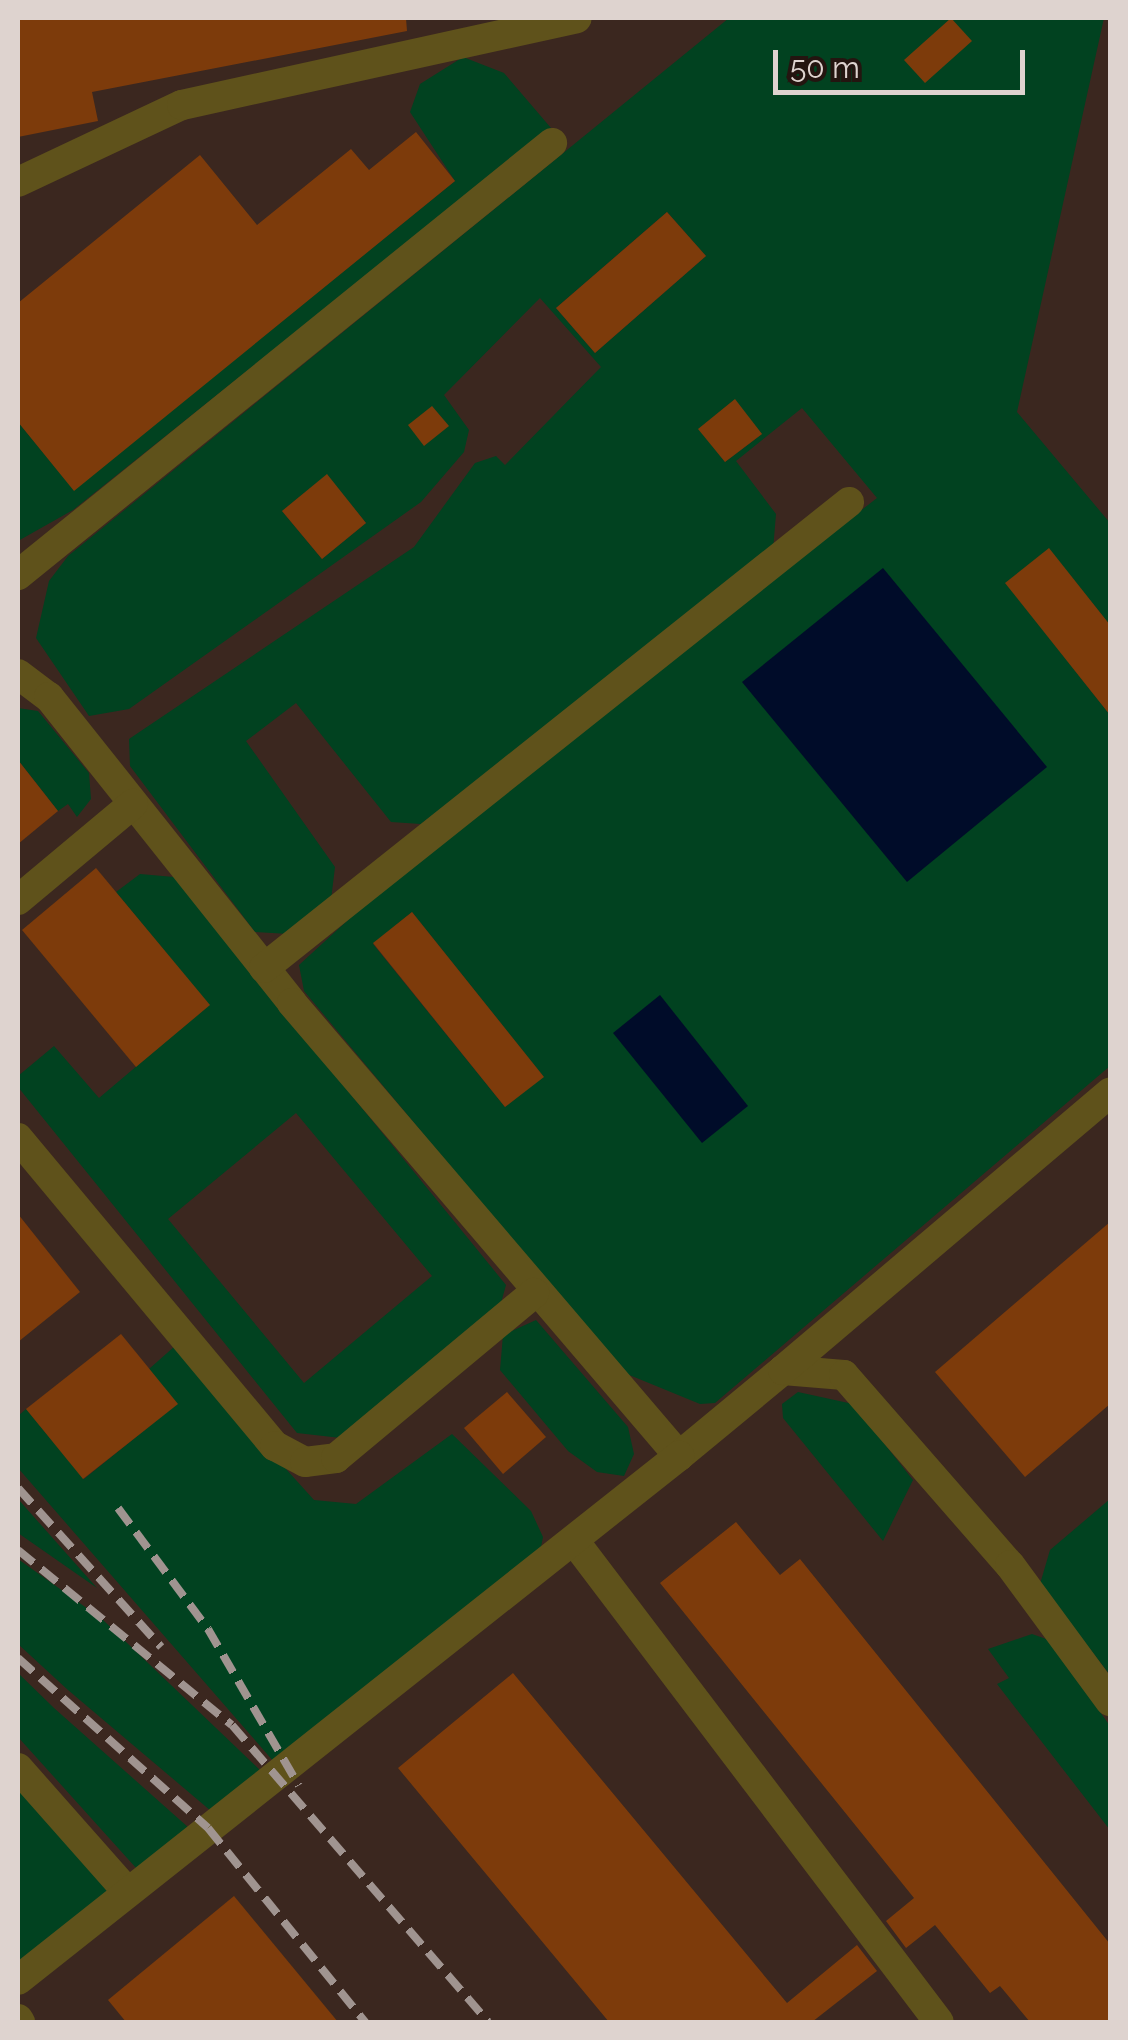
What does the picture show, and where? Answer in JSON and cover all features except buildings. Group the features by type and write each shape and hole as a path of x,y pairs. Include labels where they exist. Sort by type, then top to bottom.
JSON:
{"lane":[{"path":"18,182 182,105 577,18"},
{"path":"18,575 552,143"},
{"path":"264,968 849,502"},
{"path":"18,674 49,697 264,968 534,1294 680,1456"},
{"path":"18,900 133,804"},
{"path":"18,1980 680,1456 1110,1093"},
{"path":"18,1138 276,1446 305,1462 336,1458 534,1294"},
{"path":"783,1370 844,1375 1010,1565 1110,1700"},
{"path":"574,1542 939,2022"},
{"path":"18,1768 127,1891"}],"shaded area":[{"path":"18,18 1110,18 1110,2022 18,2022"}],"green space":[{"path":"729,18 1104,18 1017,412 1110,523 1110,625 1049,549 1006,583 1110,715 1110,1066 715,1403 700,1404 622,1372 304,991 299,965 421,853 877,498 802,408 736,461 776,514 773,550 421,824 391,822 296,703 246,741 335,867 331,900 289,934 255,932 130,766 129,739 414,547 475,463 496,456 505,465 601,367 540,298 444,395 469,430 464,452 421,502 129,709 89,716 36,638 49,581 68,556","holes":["667,212 706,256 595,353 556,308","734,400 762,434 725,462 699,429","327,475 366,523 322,559 282,511","412,912 543,1076 505,1107 373,944"]},
{"path":"463,57 504,73 551,128 73,510 18,541 18,422 74,490 455,181 410,112 420,84"},
{"path":"18,708 38,711 89,773 91,799 77,817 68,804 58,811 18,760"},
{"path":"140,874 174,877 506,1285 501,1303 341,1438 297,1433 18,1087 18,1076 54,1046 99,1098 209,1005 116,892","holes":["296,1113 432,1276 304,1383 168,1219"]},
{"path":"536,1320 628,1427 634,1454 624,1476 597,1472 568,1451 500,1370 503,1335"},
{"path":"175,1346 314,1500 356,1504 452,1434 531,1511 543,1537 539,1557 274,1762 18,1468 18,1416 26,1409 84,1479 177,1404 149,1369"},
{"path":"798,1392 853,1404 913,1480 883,1541 783,1418 782,1404"},
{"path":"18,1499 97,1588 18,1533"},
{"path":"1110,1499 1110,1675 1040,1584 1050,1550"},
{"path":"18,1559 102,1619 262,1772 211,1811 68,1690 18,1644"},
{"path":"1032,1634 1049,1640 1110,1726 1110,1830 997,1684 1009,1678 988,1649"},
{"path":"18,1673 189,1828 137,1869 18,1737"},
{"path":"18,1786 110,1890 18,1962"}],"water":[{"path":"883,568 1047,767 907,882 742,682"},
{"path":"660,995 748,1106 702,1143 613,1033"}],"railway":[{"path":"18,1488 161,1647"},
{"path":"118,1508 208,1629 299,1786"},
{"path":"18,1550 232,1725 488,2022"},
{"path":"18,1658 208,1828 365,2022"}]}
